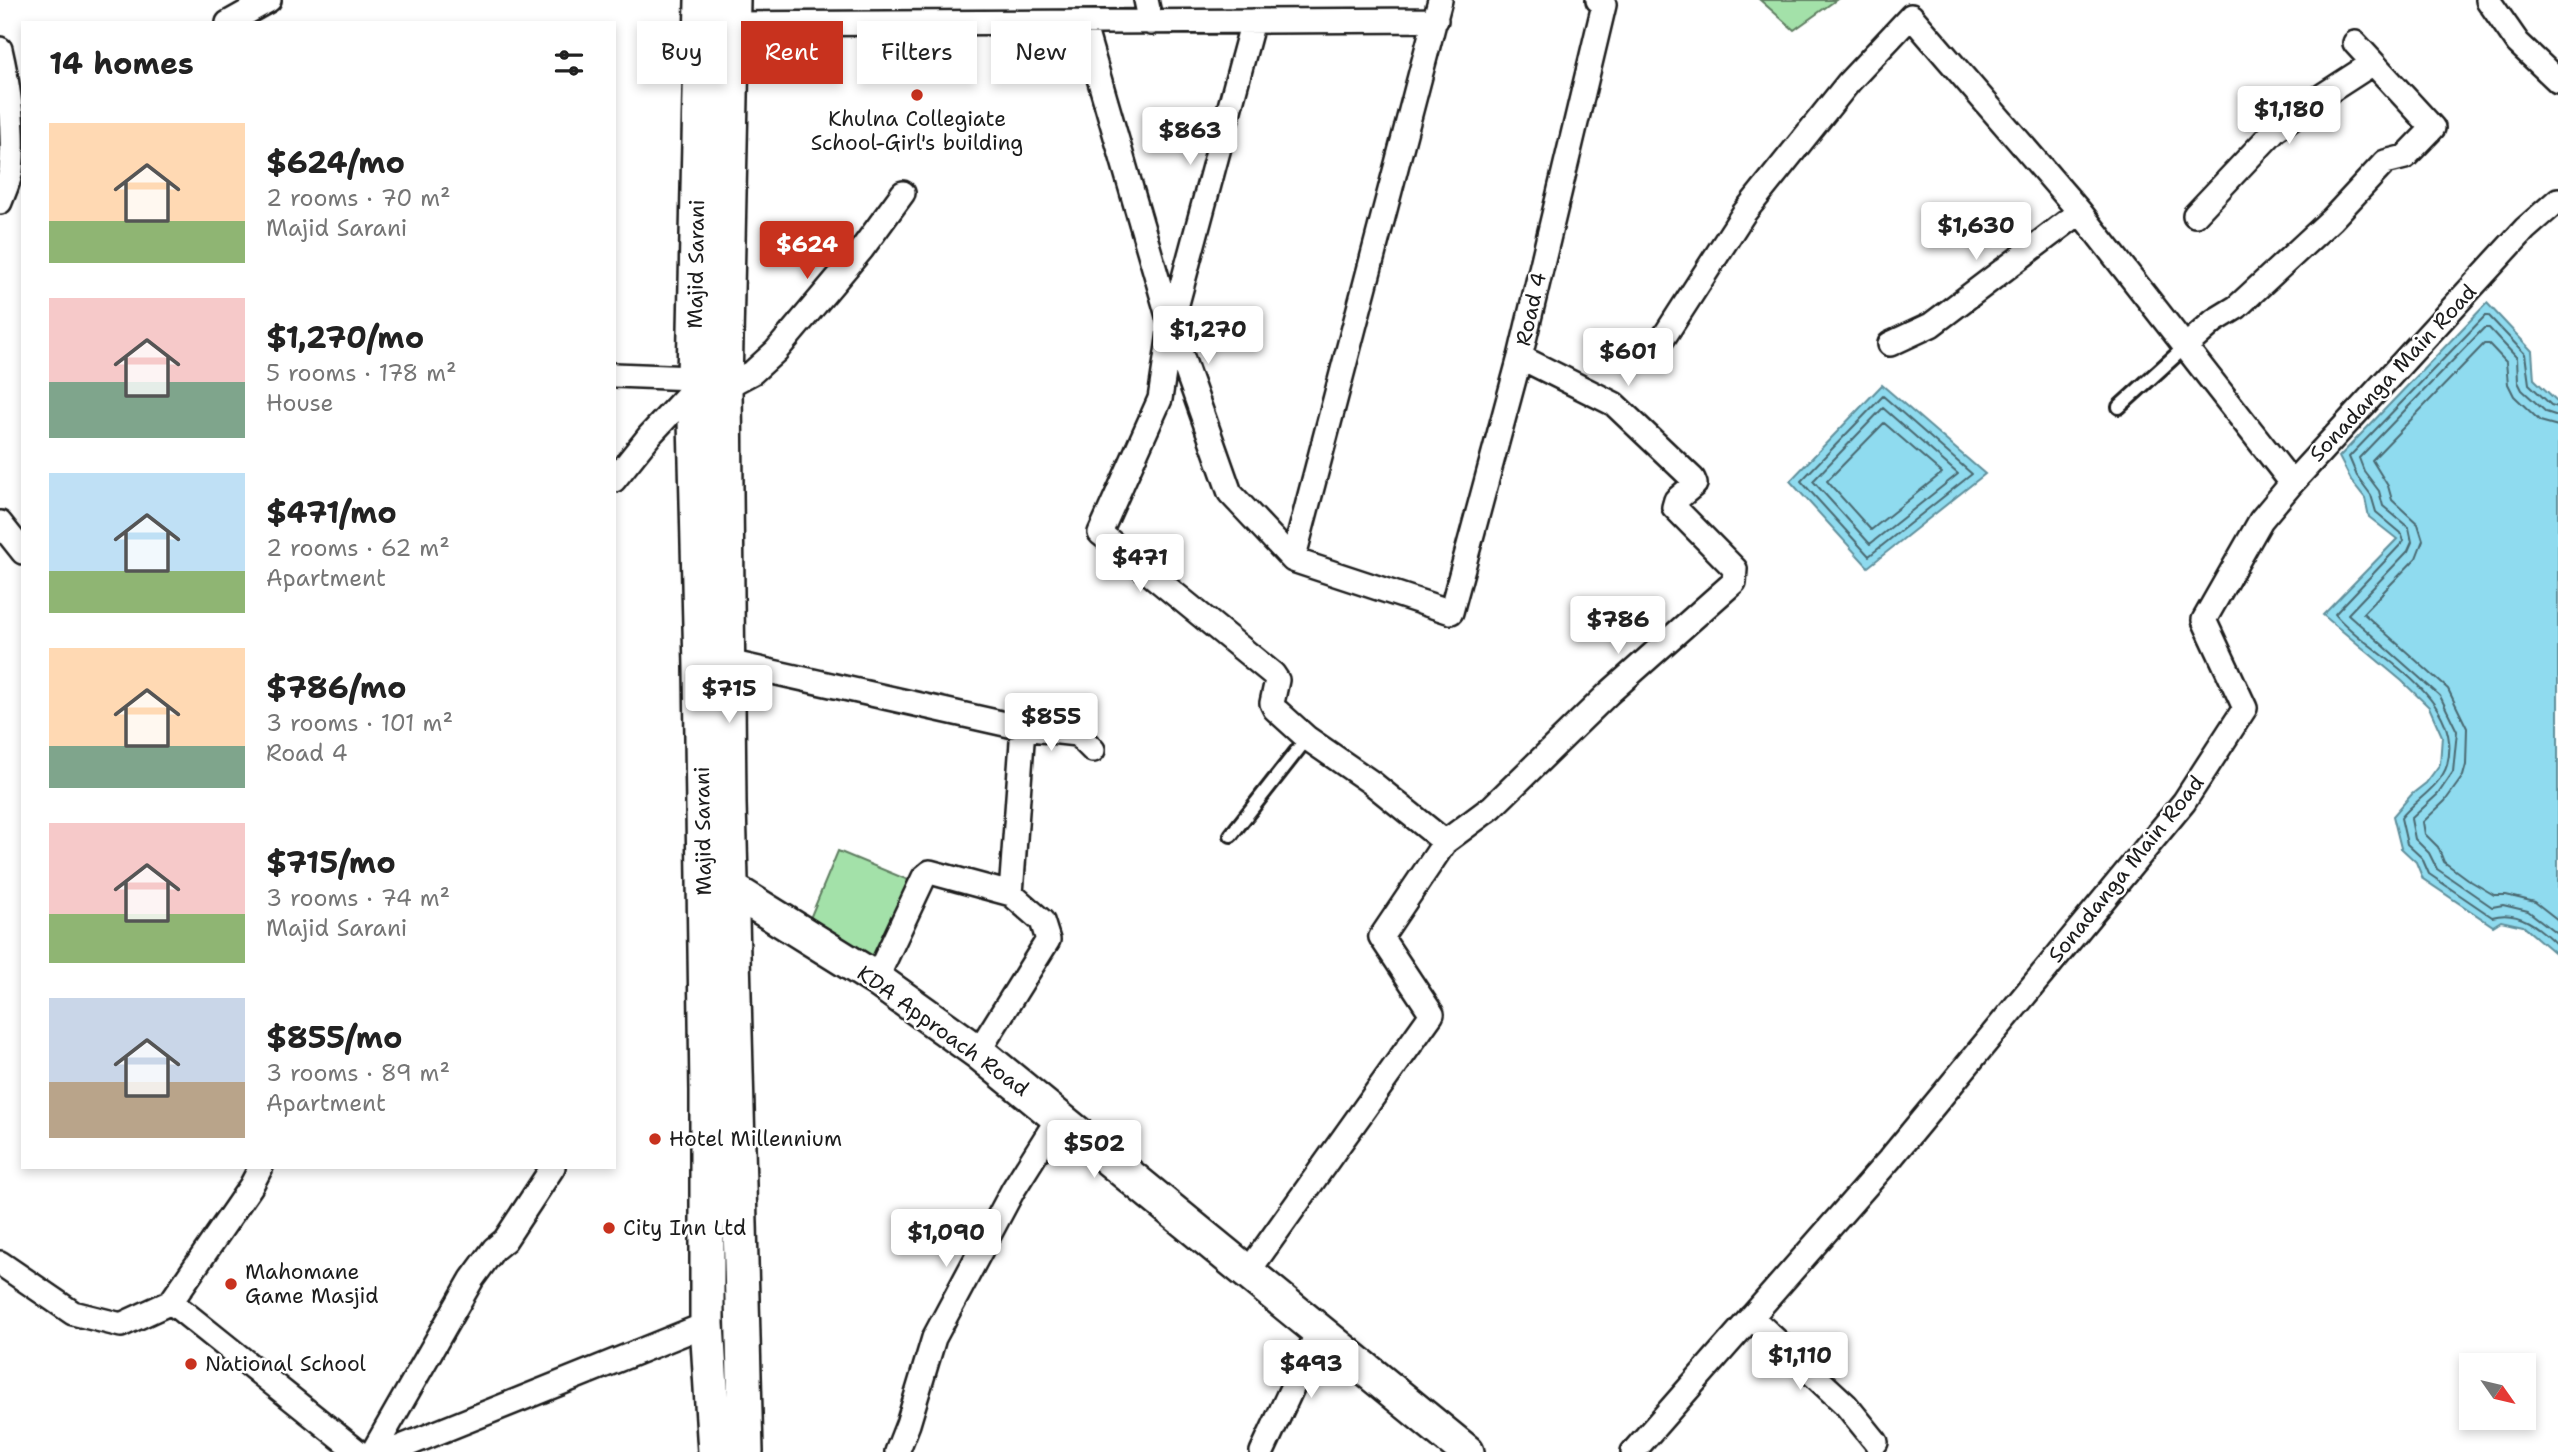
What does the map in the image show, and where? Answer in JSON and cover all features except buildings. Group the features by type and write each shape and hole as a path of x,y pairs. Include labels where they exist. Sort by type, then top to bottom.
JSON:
{"main road":[{"name":"Majid Sarani","path":"702,0 704,385 701,667 707,1117 706,1324 715,1452"},
{"name":"Majid Sarani","path":"732,12 704,385 728,662 729,804 746,1452"},
{"name":"KDA Approach Road","path":"733,890 876,979 978,1052 1468,1452"}],"street":[{"path":"229,15 269,0"},
{"path":"1146,0 1152,23"},
{"path":"2488,0 2518,43 2558,81"},
{"name":"Road 4","path":"1293,560 1451,612 1520,356 1601,2"},
{"path":"1091,23 1252,21 1438,10 1293,560"},
{"path":"732,12 1019,21"},
{"path":"1662,341 1744,213 1849,82 1911,16 2080,212 2292,483"},
{"path":"1252,21 1171,326 1160,399 1100,533 1273,674 1277,680 1272,703 1275,709 1307,738 1372,783 1444,842"},
{"path":"2185,347 2214,321 2237,307 2332,219 2385,162 2405,157 2433,128 2355,43"},
{"path":"0,49 7,78 17,171 0,202"},
{"path":"1091,51 1171,326 1230,493 1293,560"},
{"path":"2195,215 2275,130 2373,64"},
{"path":"616,375 704,385 753,372 776,351 862,248 903,193"},
{"name":"Sonadanga Main Road","path":"1633,1452 1889,1160 2184,802 2245,708 2204,620 2261,520 2525,229 2558,200"},
{"path":"1890,344 1931,325 2080,212"},
{"path":"1248,1272 1432,1014 1381,937 1444,842 1492,807 1609,693 1729,587 1735,576 1735,569 1674,507 1676,500 1695,484 1693,479 1614,404 1520,356"},
{"path":"616,478 650,435 704,385"},
{"path":"0,523 21,549"},
{"path":"728,662 1023,729 1077,734 1093,750"},
{"path":"1011,894 1023,729"},
{"path":"876,979 924,877 930,872 1011,894 1042,921 1048,940 978,1052"},
{"path":"897,1452 934,1338 1013,1190 1059,1118"},
{"path":"0,1263 73,1313 121,1325 172,1302 260,1169"},
{"path":"373,1452 472,1279 494,1249 505,1240 551,1169"},
{"path":"172,1302 358,1452"},
{"path":"1751,1317 1846,1405 1875,1442"},
{"path":"389,1452 706,1324"},
{"path":"1262,1452 1320,1330"}],"lane":[{"path":"2119,407 2185,347"},
{"path":"1231,835 1307,738"}],"green space":[{"path":"1760,0 1836,0 1794,30"},
{"path":"838,851 913,882 880,960 806,928"}],"water":[{"path":"2487,303 2532,351 2534,379 2558,402 2558,956 2523,926 2501,921 2493,926 2423,879 2416,862 2401,848 2393,816 2412,794 2426,783 2440,764 2442,736 2429,707 2323,615 2397,539 2369,517 2365,498 2351,480 2339,457"},
{"path":"1882,385 1985,474 1868,567 1790,481"}],"place":[{"name":"Khulna Collegiate School-Girl's building","path":"917,95"},
{"name":"Hotel Millennium","path":"655,1139"},
{"name":"City Inn Ltd","path":"609,1228"},
{"name":"Mahomane Game Masjid","path":"231,1284"},
{"name":"National School","path":"191,1364"}]}
